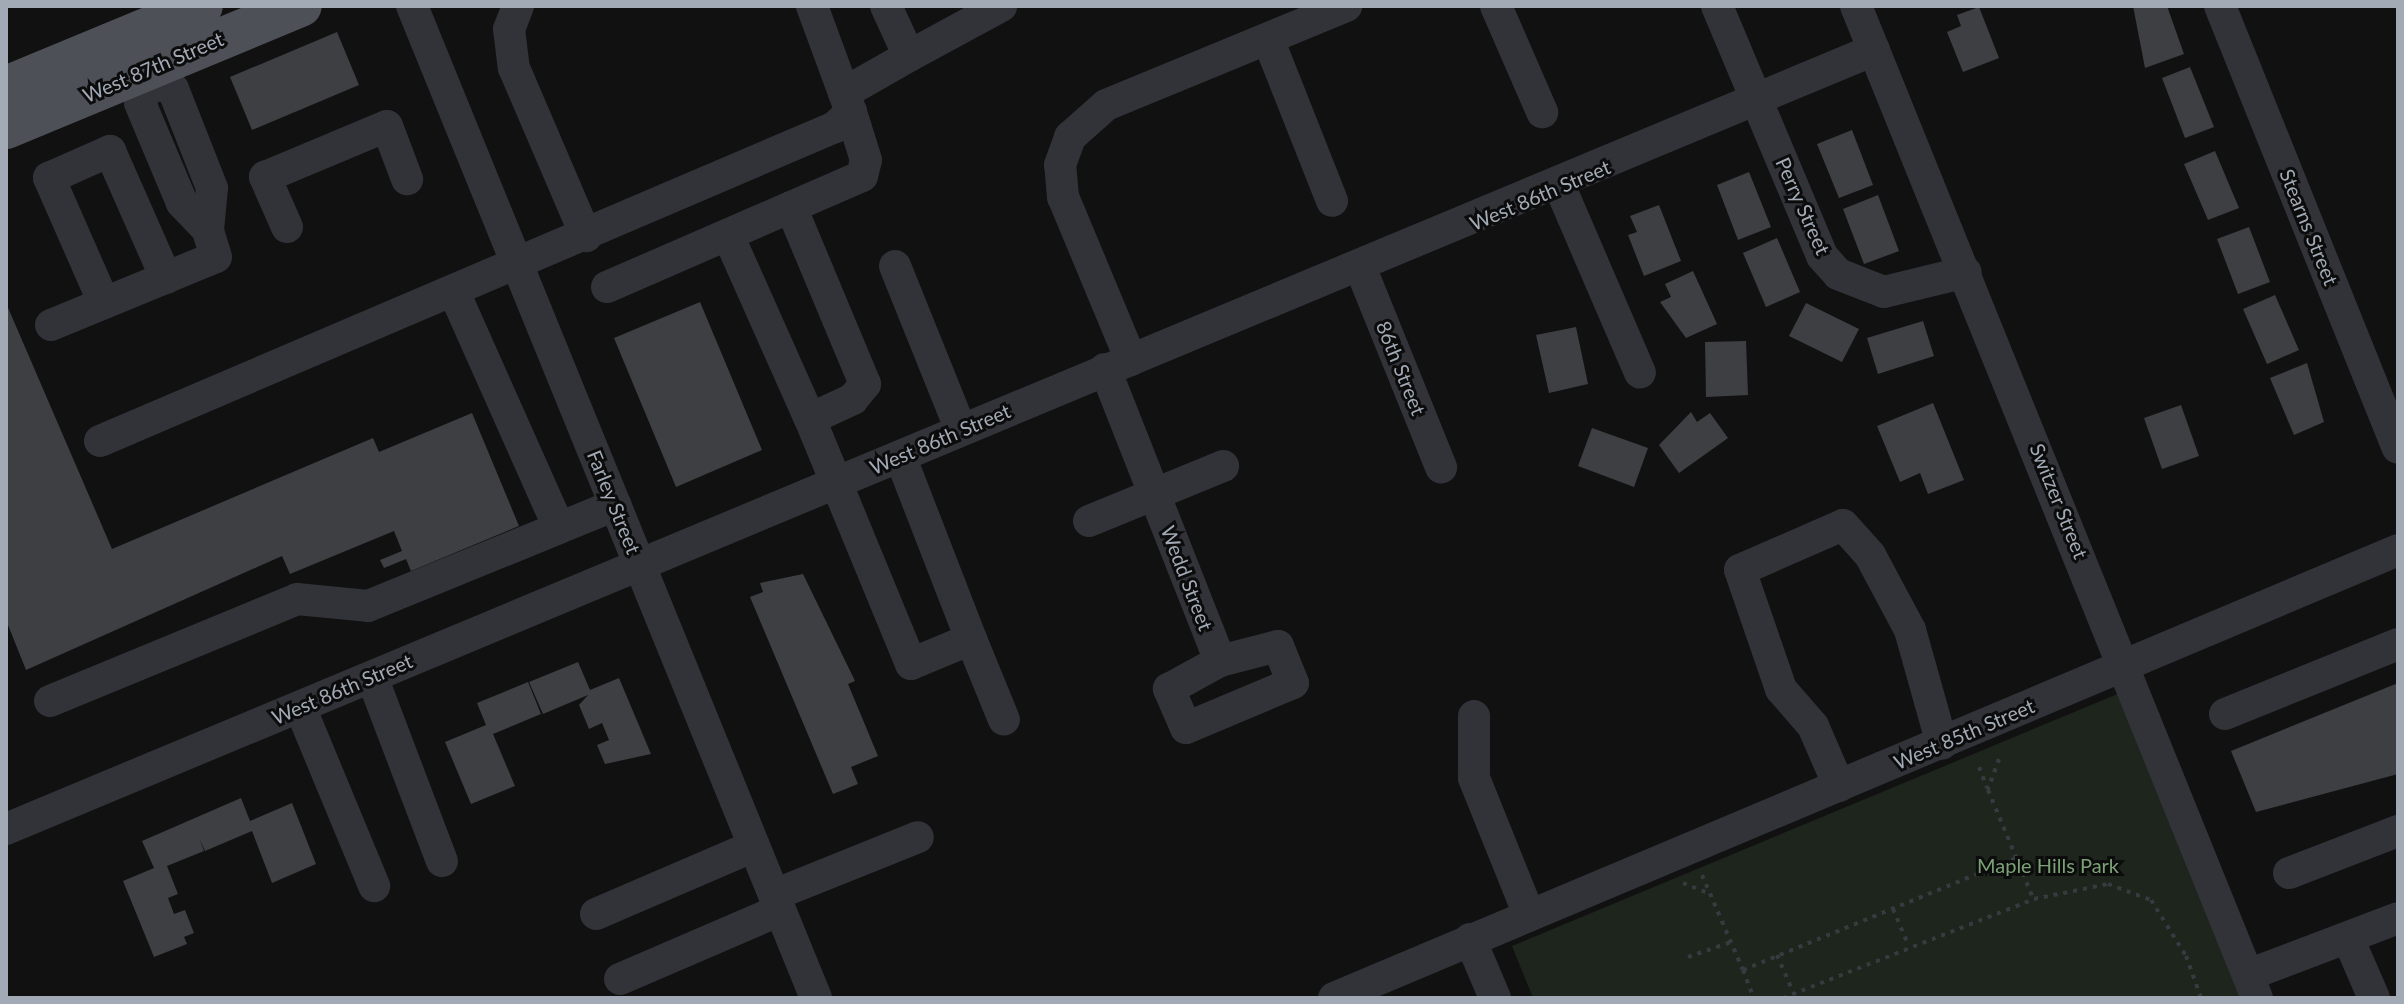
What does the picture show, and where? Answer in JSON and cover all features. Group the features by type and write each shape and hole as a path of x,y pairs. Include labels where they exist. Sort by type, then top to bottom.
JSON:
{"main road":[{"name":"West 87th Street","path":"6,87 202,6"},
{"name":"West 87th Street","path":"6,128 148,77 301,6"}],"street":[{"name":"Farley Street","path":"412,6 816,998"},
{"path":"518,6 509,29 514,68 586,236"},
{"path":"607,287 862,176 866,160 812,6"},
{"path":"886,6 909,56"},
{"path":"100,441 517,266 835,127 848,102 909,56 1001,6"},
{"name":"Wedd Street","path":"1220,661 1155,495 1118,364 1063,197 1060,165 1070,137 1106,105 1346,6"},
{"path":"1496,6 1542,112"},
{"name":"Perry Street","path":"1717,6 1822,256 1838,274 1884,292 1966,272"},
{"name":"Switzer Street","path":"1856,6 2126,666 2252,986"},
{"name":"Stearns Street","path":"2220,6 2398,448"},
{"path":"1268,39 1332,201"},
{"name":"West 86th Street","path":"6,829 1118,364 1560,187 1874,50"},
{"path":"51,325 216,257 208,230 182,203 140,103 148,77"},
{"path":"287,227 265,177 387,126 407,179"},
{"path":"104,303 49,178 110,151 166,278"},
{"path":"1560,187 1640,373"},
{"path":"791,207 865,384 853,399 810,419"},
{"path":"728,235 810,419 911,664 971,639"},
{"path":"895,266 961,430"},
{"name":"86th Street","path":"1361,269 1441,467"},
{"path":"454,292 559,528"},
{"path":"900,456 1004,720"},
{"path":"1089,521 1223,466"},
{"path":"50,701 297,599 368,606 615,505"},
{"path":"1839,786 1813,726 1781,689 1740,570 1843,525 1870,555 1910,630 1942,744"},
{"name":"West 85th Street","path":"1334,998 2398,550"},
{"path":"2225,714 2398,644"},
{"path":"372,677 442,861"},
{"path":"300,707 374,886"},
{"path":"1474,716 1474,778 1529,915"},
{"path":"2289,873 2398,831"},
{"path":"620,979 918,837"},
{"path":"596,914 754,846"},
{"path":"2252,986 2348,938 2398,918"},
{"path":"2348,938 2374,998"},
{"path":"1470,939 1495,998"}],"path":[{"path":"1988,790 1999,759"},
{"path":"1979,767 2034,899"},
{"path":"1743,970 2016,858"},
{"path":"1702,875 1754,998"},
{"path":"1683,883 1710,894"},
{"path":"1783,998 1908,945 2034,899 2108,884 2151,900 2186,956 2201,998"},
{"path":"1893,909 1908,945"},
{"path":"1688,957 1731,942"},
{"path":"1777,955 1793,992"}],"green space":[{"name":"Maple Hills Park","path":"2120,693 2246,998 1533,998 1512,946"}],"building":[{"path":"2133,6 2167,6 2184,54 2145,68"},
{"path":"1979,7 1999,58 1963,72 1947,32 1961,26 1957,15"},
{"path":"337,32 359,85 252,130 230,77"},
{"path":"2190,67 2214,127 2185,138 2162,78"},
{"path":"1852,130 1873,185 1839,198 1817,144"},
{"path":"2215,151 2239,208 2208,220 2184,164"},
{"path":"1749,172 1771,227 1738,240 1717,185"},
{"path":"1878,195 1899,251 1864,264 1843,209"},
{"path":"1659,205 1681,261 1644,276 1628,235 1637,232 1630,216"},
{"path":"2249,227 2270,282 2238,294 2217,239"},
{"path":"1777,238 1800,292 1766,307 1743,253"},
{"path":"1693,271 1717,324 1686,338 1660,302 1671,297 1665,284"},
{"path":"2275,295 2299,350 2267,364 2243,309"},
{"path":"700,302 762,450 676,487 614,338"},
{"path":"6,303 112,549 373,438 379,452 472,413 519,526 411,571 406,559 384,568 380,560 402,551 394,531 290,574 282,556 26,670 6,620"},
{"path":"1806,303 1859,329 1842,362 1789,336"},
{"path":"1923,321 1934,356 1878,374 1867,338"},
{"path":"1576,327 1588,384 1549,393 1536,335"},
{"path":"1746,341 1748,395 1706,397 1705,342"},
{"path":"2307,363 2324,422 2294,435 2270,378"},
{"path":"1933,403 1964,480 1928,494 1920,473 1900,482 1877,426"},
{"path":"2181,405 2199,456 2162,469 2144,418"},
{"path":"1691,412 1697,422 1710,413 1728,438 1679,473 1659,445"},
{"path":"1592,428 1648,448 1634,487 1578,466"},
{"path":"803,574 855,681 848,684 878,756 851,767 858,784 833,794 750,597 763,592 760,583"},
{"path":"578,662 590,690 619,678 651,754 605,764 597,745 609,740 602,723 589,729 579,705 588,695 543,714 529,682"},
{"path":"528,682 541,714 493,734 515,786 471,804 445,742 486,725 477,703"},
{"path":"2398,683 2398,774 2256,812 2231,751"},
{"path":"241,798 250,821 292,803 316,864 272,883 252,831 205,851 199,838 204,851 167,866 178,894 168,898 174,914 185,910 194,933 184,937 187,944 154,957 123,881 154,868 142,841"}]}
